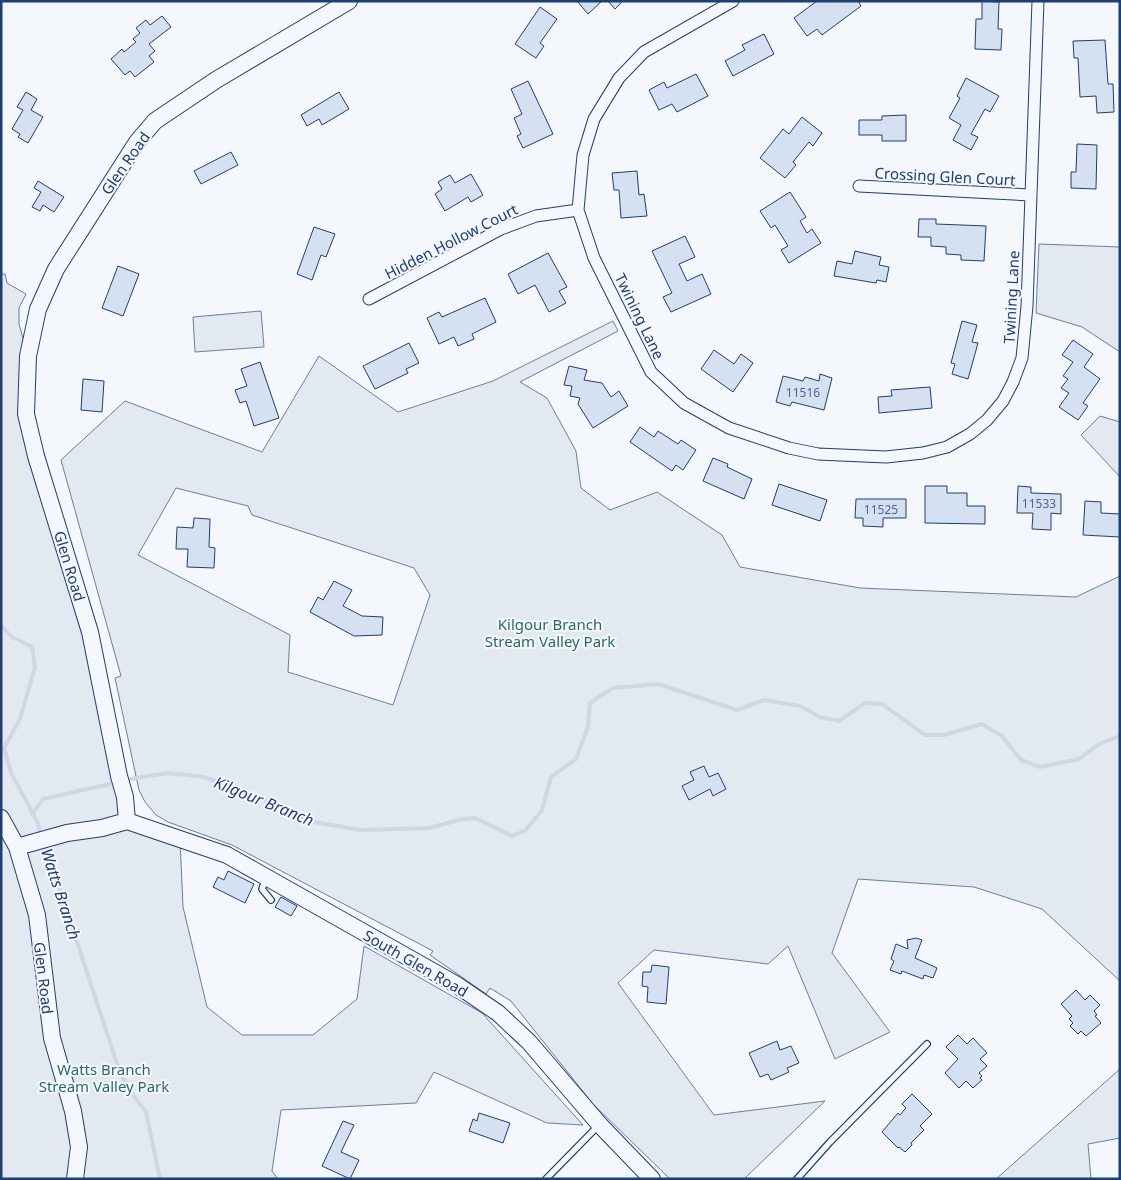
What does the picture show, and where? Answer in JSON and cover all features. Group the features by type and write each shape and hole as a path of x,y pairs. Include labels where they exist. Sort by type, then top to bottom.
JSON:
{"main road":[{"name":"Glen Road","path":"127,821 125,798 90,632 36,456 26,414 28,356 38,309 56,269 137,142 155,121 216,80 349,1"},
{"name":"Glen Road","path":"1,818 17,847 37,915 52,1038 73,1111 79,1147 75,1179"},
{"path":"17,847 67,833 102,828 127,821"},
{"name":"South Glen Road","path":"127,821 227,855 457,985 498,1013 529,1042 600,1125 652,1179"}],"street":[{"name":"Twining Lane","path":"733,1 644,52 620,78 594,120 583,155 578,210 594,258 651,372 684,403 730,428 789,448 818,454 886,457 923,453 947,447 970,434 1003,401 1014,382 1022,358 1027,306 1038,1"},
{"name":"Crossing Glen Court","path":"859,186 1031,195"},
{"name":"Hidden Hollow Court","path":"369,299 501,230 536,216 578,210"}],"lane":[{"path":"266,878 262,889 271,900"},
{"path":"797,1179 864,1107 927,1044"},
{"path":"546,1179 600,1125"}],"green space":[{"path":"1039,244 1120,247 1120,352 1082,327 1036,313"},
{"name":"Watts Branch Stream Valley Park","path":"1,274 5,274 7,283 26,294 19,308 19,324 28,356 26,414 78,592 127,821 180,839 183,907 207,1007 242,1035 313,1035 357,999 364,946 482,1013 583,1125 547,1123 434,1072 416,1103 281,1110 272,1171 278,1179 1,1179"},
{"path":"261,311 264,347 195,352 193,317"},
{"name":"Kilgour Branch Stream Valley Park","path":"613,321 618,331 520,382 547,398 576,451 581,488 610,510 657,492 722,535 740,567 860,588 1076,597 1120,576 1120,981 1042,909 974,887 858,879 832,953 890,1032 835,1059 788,946 768,964 654,950 618,983 714,1115 825,1101 744,1179 670,1179 593,1104 511,1001 490,988 486,994 430,955 433,951 232,845 168,822 156,815 145,802 139,790 115,678 121,676 61,460 125,401 262,452 319,356 398,412 493,381","holes":["176,488 248,506 252,515 414,568 430,595 393,705 288,672 290,635 138,555"]},
{"path":"1100,416 1120,422 1120,477 1081,435"},
{"path":"1120,1069 1120,1138 1088,1144 1091,1179 996,1179"}],"building":[{"path":"577,1 602,1 588,14"},
{"path":"608,1 623,1 615,9"},
{"path":"817,1 858,1 861,6 822,35 817,29 807,36 794,18"},
{"path":"982,1 999,2 998,29 1002,29 1001,50 975,49 976,19 982,19"},
{"path":"540,7 557,19 540,43 544,46 536,58 515,44"},
{"path":"162,16 171,27 149,44 155,51 149,56 154,62 135,77 130,71 125,75 111,59 122,49 124,52 136,42 133,39 140,33 136,28 146,20 150,25"},
{"path":"764,34 774,54 733,76 725,61 745,50 742,45"},
{"path":"1105,40 1108,84 1113,84 1114,112 1097,113 1096,96 1080,97 1078,58 1074,58 1073,41"},
{"path":"696,74 708,96 677,112 672,104 659,110 649,90 664,82 667,88"},
{"path":"966,78 999,96 990,112 985,109 971,134 978,137 971,150 953,140 961,125 949,118 960,98 957,96"},
{"path":"528,81 553,134 523,148 517,136 521,134 514,118 522,114 511,89"},
{"path":"26,92 37,99 31,110 43,117 28,143 18,137 20,134 12,129 23,110 17,107"},
{"path":"339,92 349,109 322,125 319,119 307,126 301,115"},
{"path":"906,115 906,141 882,141 882,135 859,135 859,120 882,120 882,116"},
{"path":"802,117 822,133 813,146 809,142 793,162 796,165 785,178 760,158 783,129 789,134"},
{"path":"1077,144 1097,145 1096,189 1071,188 1071,172 1076,172"},
{"path":"231,152 238,165 201,184 194,171"},
{"path":"637,171 639,195 644,194 647,216 621,218 619,190 614,190 612,173"},
{"path":"471,174 483,195 471,202 468,197 445,211 435,194 442,189 438,182 450,175 455,183"},
{"path":"38,181 64,197 54,212 43,205 40,211 32,207 41,192 34,188"},
{"path":"790,192 806,217 800,221 807,233 812,229 821,243 789,263 781,250 788,246 775,225 771,228 760,211"},
{"path":"919,219 936,219 936,224 986,226 984,261 961,260 961,255 946,254 946,247 931,246 931,237 918,237"},
{"path":"314,227 335,234 326,257 321,255 312,280 297,274"},
{"path":"685,236 695,257 679,264 687,281 702,274 711,294 671,312 663,297 672,293 652,251"},
{"path":"855,251 881,257 879,265 889,267 886,282 877,280 876,283 834,276 837,261 852,264"},
{"path":"548,253 567,287 559,291 566,303 549,312 535,285 518,294 508,274"},
{"path":"118,266 139,274 123,316 102,308"},
{"path":"485,298 496,322 472,334 474,339 458,346 454,337 439,344 427,318 439,312 442,317"},
{"path":"962,321 977,325 972,342 978,343 968,379 952,374 955,364 951,363"},
{"path":"1073,340 1093,354 1084,367 1100,379 1083,403 1088,406 1078,420 1059,407 1069,393 1061,388 1068,379 1063,376 1073,362 1062,355"},
{"path":"409,343 419,363 406,369 408,373 375,389 363,366"},
{"path":"714,350 734,364 741,354 753,363 733,392 701,369"},
{"path":"260,362 279,418 254,426 246,401 240,403 235,390 247,386 241,369"},
{"path":"569,366 587,370 584,380 602,383 611,397 619,391 628,406 593,428 578,404 580,398 570,396 572,386 564,385"},
{"path":"820,374 832,378 824,410 792,402 790,406 776,402 783,376 803,381 805,377 819,381"},
{"path":"83,379 104,381 102,412 81,410"},
{"path":"930,387 932,408 879,413 878,397 892,396 891,390"},
{"path":"640,427 654,437 658,431 678,444 681,440 696,450 683,470 676,465 672,471 630,442"},
{"path":"713,458 728,464 727,467 752,479 744,499 703,481"},
{"path":"779,484 827,500 820,521 772,505"},
{"path":"925,486 947,486 947,493 967,493 967,506 985,506 985,524 925,523"},
{"path":"1018,486 1031,487 1031,493 1061,494 1061,514 1051,513 1051,530 1032,529 1033,513 1017,513"},
{"path":"856,499 906,499 906,518 883,518 883,527 863,526 863,518 855,518"},
{"path":"1085,501 1101,502 1101,513 1120,514 1120,537 1083,535"},
{"path":"194,518 210,519 209,547 215,548 214,568 187,567 188,549 176,549 177,527 193,528"},
{"path":"334,581 352,590 343,606 362,616 383,617 382,635 354,636 310,612 318,597 323,600"},
{"path":"704,766 709,777 718,773 726,789 713,796 710,789 689,800 682,786 694,780 690,772"},
{"path":"228,871 254,884 245,903 213,887 218,877 224,880"},
{"path":"281,897 297,906 291,916 275,907"},
{"path":"916,938 922,940 915,958 937,968 933,978 924,975 923,979 902,971 901,974 890,970 894,961 891,959 896,944 908,949 907,940"},
{"path":"652,965 669,967 666,1004 647,1002 648,987 642,986 643,972 651,972"},
{"path":"1076,990 1085,1000 1090,995 1100,1005 1094,1011 1097,1015 1095,1016 1101,1023 1086,1036 1081,1031 1078,1034 1070,1026 1073,1023 1069,1019 1072,1016 1061,1004"},
{"path":"958,1035 967,1044 973,1038 987,1053 980,1059 987,1066 979,1073 982,1076 980,1078 982,1080 973,1088 966,1081 959,1088 945,1073 958,1059 946,1047"},
{"path":"777,1041 780,1050 791,1046 799,1063 787,1068 789,1072 771,1080 768,1074 760,1077 749,1053"},
{"path":"912,1094 932,1114 920,1126 924,1130 905,1152 898,1148 882,1132 898,1113 900,1115 906,1108 902,1104"},
{"path":"479,1113 510,1123 503,1143 469,1131 473,1119 477,1121"},
{"path":"343,1121 354,1125 341,1152 359,1160 350,1179 322,1166"}],"waterway":[{"name":"Watts Branch","path":"1,626 12,637 32,647 35,667 20,719 4,748 11,773 37,821 42,837"},
{"name":"Kilgour Branch","path":"131,779 168,773 204,777 254,795 309,821 360,830 429,828 463,819 475,818 512,836 526,830 542,810 551,777 576,759 588,727 590,703 613,688 658,684 737,710 764,700 800,706 820,717 839,721 865,703 882,704 925,735 944,735 982,724 1002,736 1021,760 1040,767 1079,759 1099,744 1120,736"},
{"name":"Kilgour Branch","path":"32,814 43,799 110,784"},
{"name":"Watts Branch","path":"45,844 118,1067 130,1091 146,1112 160,1179"}]}
